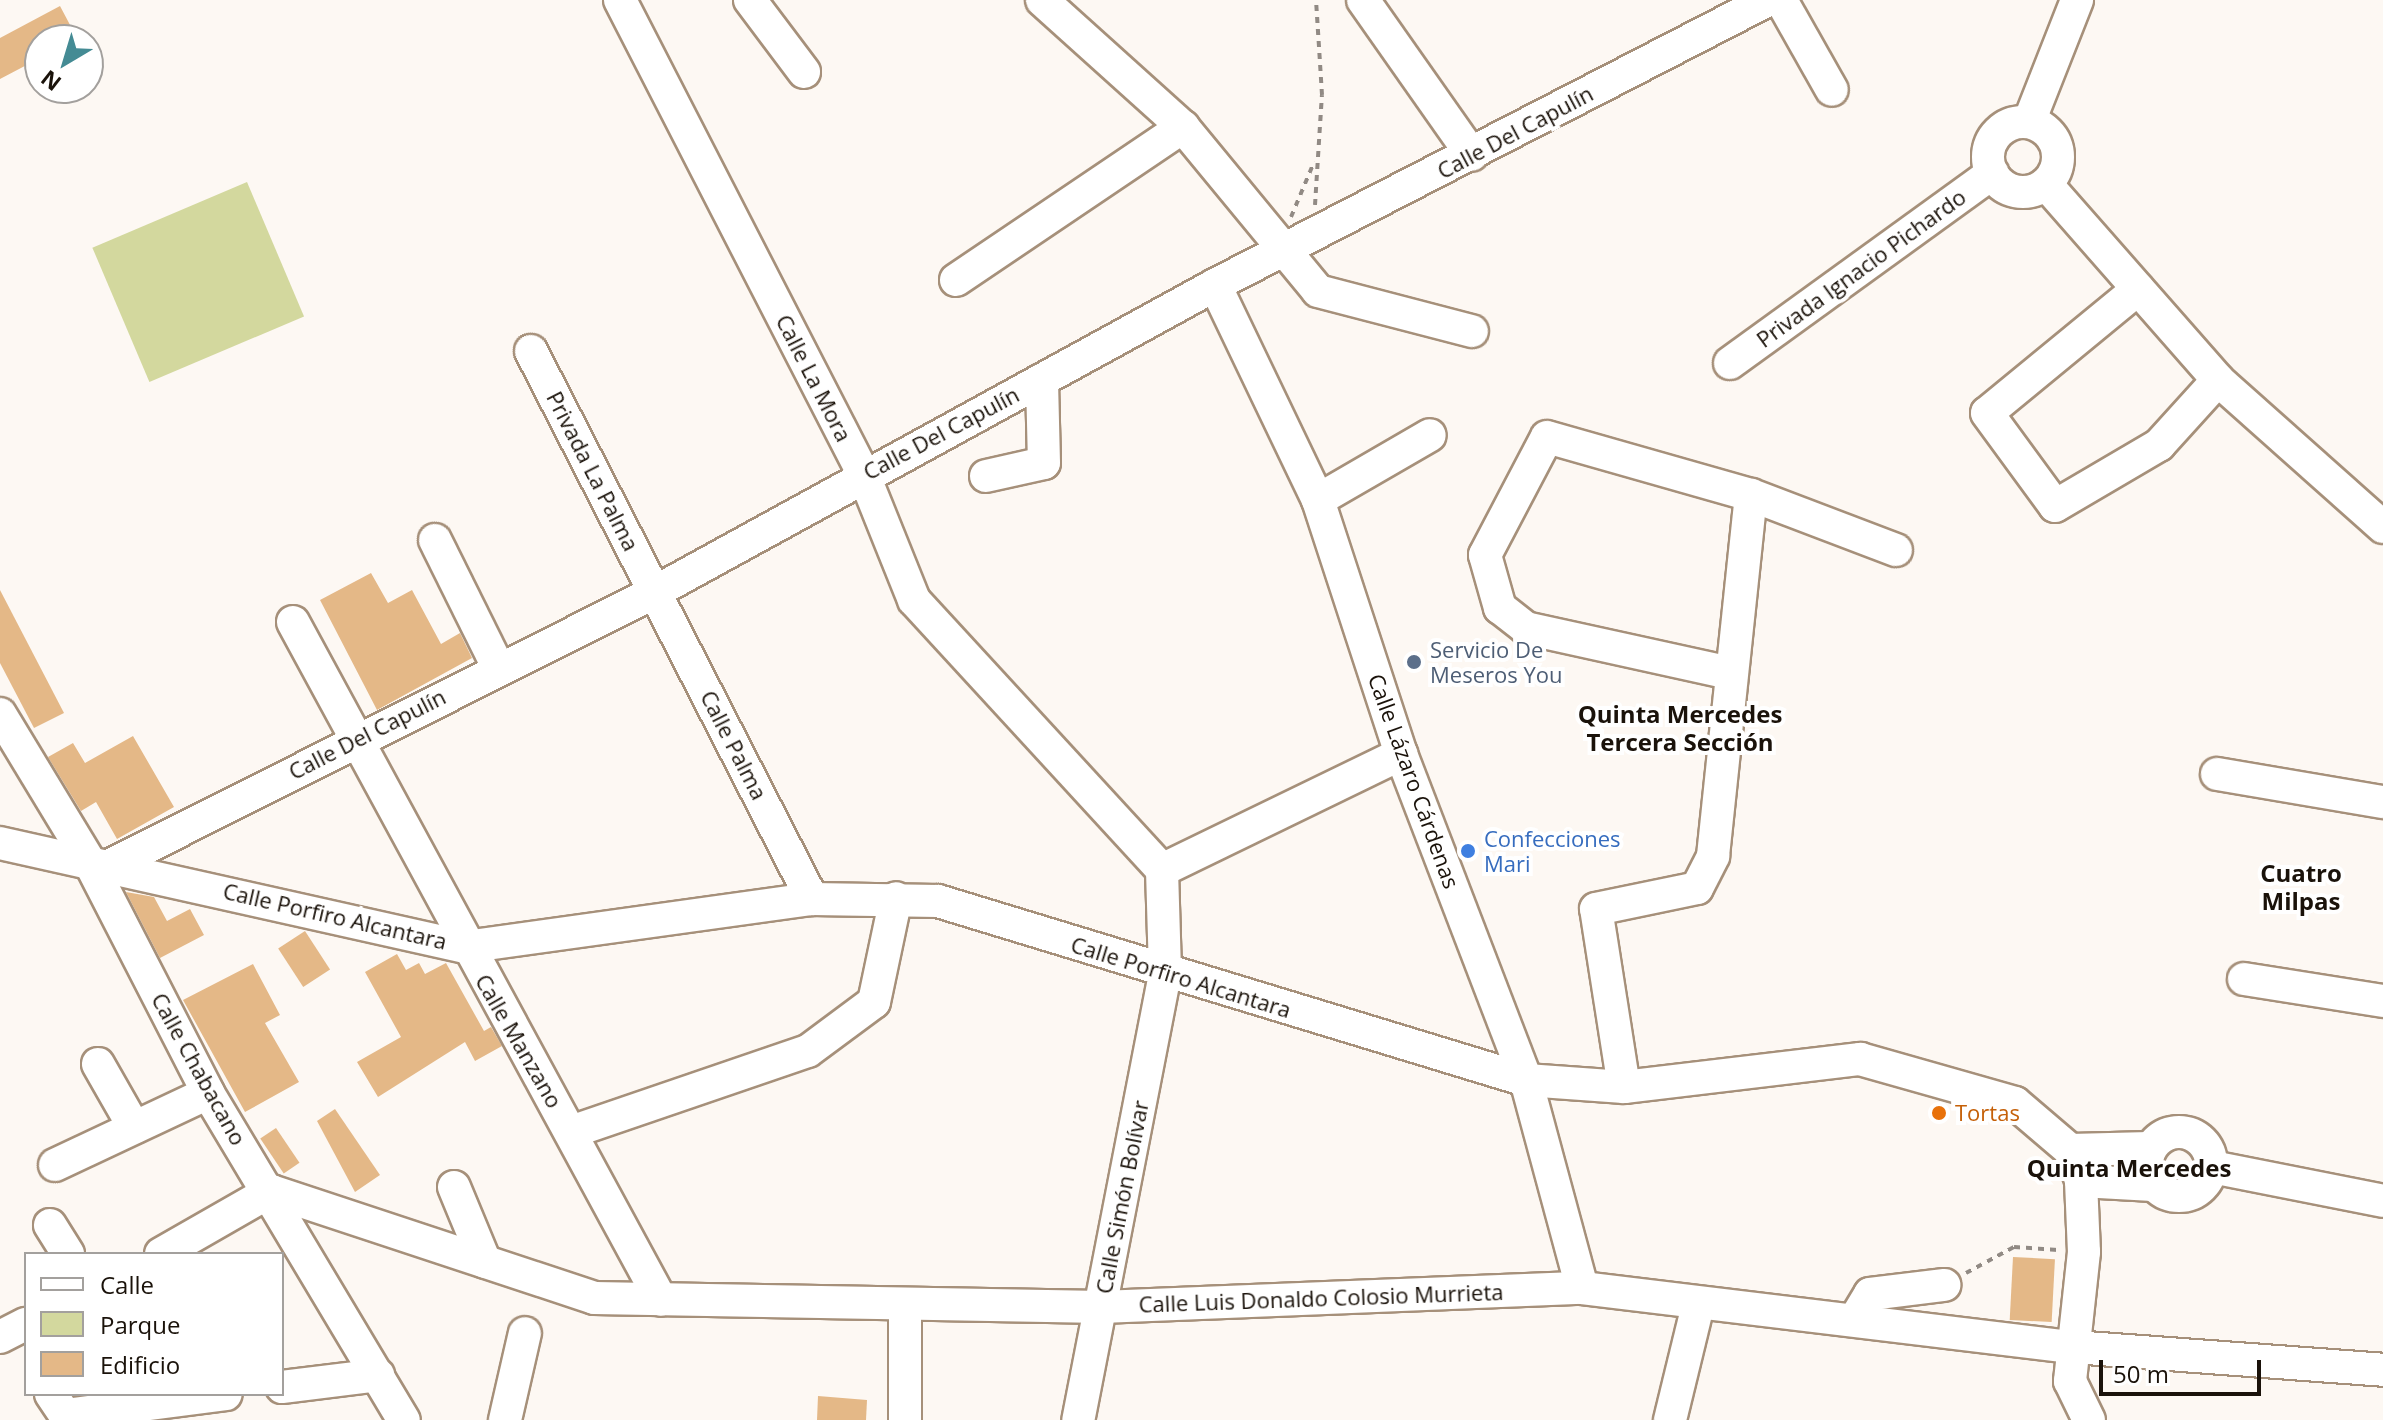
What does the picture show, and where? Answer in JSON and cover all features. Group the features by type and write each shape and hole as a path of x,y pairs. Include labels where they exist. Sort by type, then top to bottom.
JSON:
{"street":[{"name":"Calle La Mora","path":"620,0 863,473 914,600 1162,870"},
{"path":"750,0 804,72"},
{"path":"1042,0 1183,127 1318,291 1472,331"},
{"path":"1363,0 1472,155"},
{"name":"Calle Del Capulín","path":"101,862 655,592 863,473 1042,380 1283,246 1319,234 1768,0"},
{"path":"1781,0 1832,90"},
{"path":"2029,122 2077,0"},
{"path":"2029,122 2055,142 2058,165 2046,184 2016,191 1992,173 1988,151 1998,132 2029,122"},
{"path":"956,280 1183,127"},
{"name":"Privada Ignacio Pichardo","path":"1730,363 1992,173"},
{"path":"2046,184 2218,380 2383,527"},
{"name":"Calle Lázaro Cárdenas","path":"1215,285 1318,500 1401,754 1526,1080 1582,1288"},
{"path":"2138,289 1987,413 2055,506 2159,445 2218,380"},
{"name":"Privada La Palma","path":"531,351 655,592"},
{"path":"986,476 1044,463 1042,380"},
{"path":"1318,500 1430,435"},
{"path":"1730,673 1526,628 1500,608 1485,555 1547,437 1751,495 1896,550"},
{"path":"1624,1087 1596,909 1697,888 1713,856 1751,495"},
{"path":"435,540 498,667"},
{"name":"Calle Palma","path":"655,592 812,899"},
{"name":"Calle Manzano","path":"293,622 353,741 661,1300"},
{"name":"Calle Chabacano","path":"0,714 101,862 208,1093 271,1191 404,1420"},
{"path":"1165,974 1162,870 1401,754"},
{"path":"2217,774 2383,802"},
{"name":"Calle Porfiro Alcantara","path":"0,843 101,862 465,947 812,899 938,901 1165,974 1526,1080 1624,1087 1860,1059 2015,1103 2070,1150 2081,1181 2084,1252 2070,1381 2089,1420"},
{"path":"571,1132 819,1043 874,1002 896,898"},
{"name":"Calle Simón Bolívar","path":"1078,1420 1165,974"},
{"path":"2244,979 2383,1001"},
{"path":"98,1064 134,1127"},
{"path":"55,1165 208,1093"},
{"path":"2081,1181 2153,1185 2180,1197 2196,1193 2212,1167 2210,1153 2188,1133 2160,1137 2150,1148 2146,1166 2153,1185"},
{"path":"2070,1150 2150,1148"},
{"path":"2212,1167 2383,1201"},
{"path":"454,1187 485,1262"},
{"path":"164,1252 271,1191"},
{"name":"Calle Luis Donaldo Colosio Murrieta","path":"271,1191 594,1298 905,1306 1101,1307 1582,1288 1698,1305 1855,1319 2073,1347 2383,1370"},
{"path":"50,1225 67,1252"},
{"path":"1855,1319 1870,1294 1944,1285"},
{"path":"1670,1420 1698,1305"},
{"path":"905,1306 905,1420"},
{"path":"505,1420 525,1333"},
{"path":"284,1387 378,1375"},
{"path":"52,1396 65,1415 211,1396"}],"path":[{"path":"1316,0 1322,95 1315,160 1319,234"},
{"path":"1283,246 1315,160"},
{"path":"1944,1285 2014,1247 2084,1252"}],"green space":[{"path":"247,182 304,316 149,382 92,248"}],"building":[{"path":"60,6 70,24 26,24"},
{"path":"24,25 24,66 0,79 0,38"},
{"path":"371,573 388,603 412,590 441,644 460,633 472,658 377,710 320,600"},
{"path":"0,590 64,713 34,728 0,663"},
{"path":"133,736 174,807 117,839 96,802 81,811 48,757 73,743 85,763"},
{"path":"126,892 154,897 167,921 190,909 204,935 160,958"},
{"path":"305,931 330,970 303,987 278,948"},
{"path":"397,954 406,970 419,963 425,974 446,963 484,1031 491,1027 502,1046 475,1061 465,1042 378,1097 357,1062 401,1037 365,972"},
{"path":"253,964 280,1015 265,1023 299,1082 245,1112 183,1000"},
{"path":"335,1109 380,1175 355,1192 317,1121"},
{"path":"276,1128 299,1163 284,1173 260,1139"},
{"path":"2013,1257 2055,1259 2052,1322 2010,1320"},
{"path":"818,1396 867,1400 866,1420 817,1420"}],"place":[{"name":"Servicio De Meseros You","path":"1414,662"},
{"name":"Confecciones Mari","path":"1468,851"},
{"name":"Tortas","path":"1939,1113"}],"district":[{"name":"Quinta Mercedes Tercera Sección","path":"1680,728"},
{"name":"Cuatro Milpas","path":"2301,887"},
{"name":"Quinta Mercedes","path":"2129,1168"}]}
